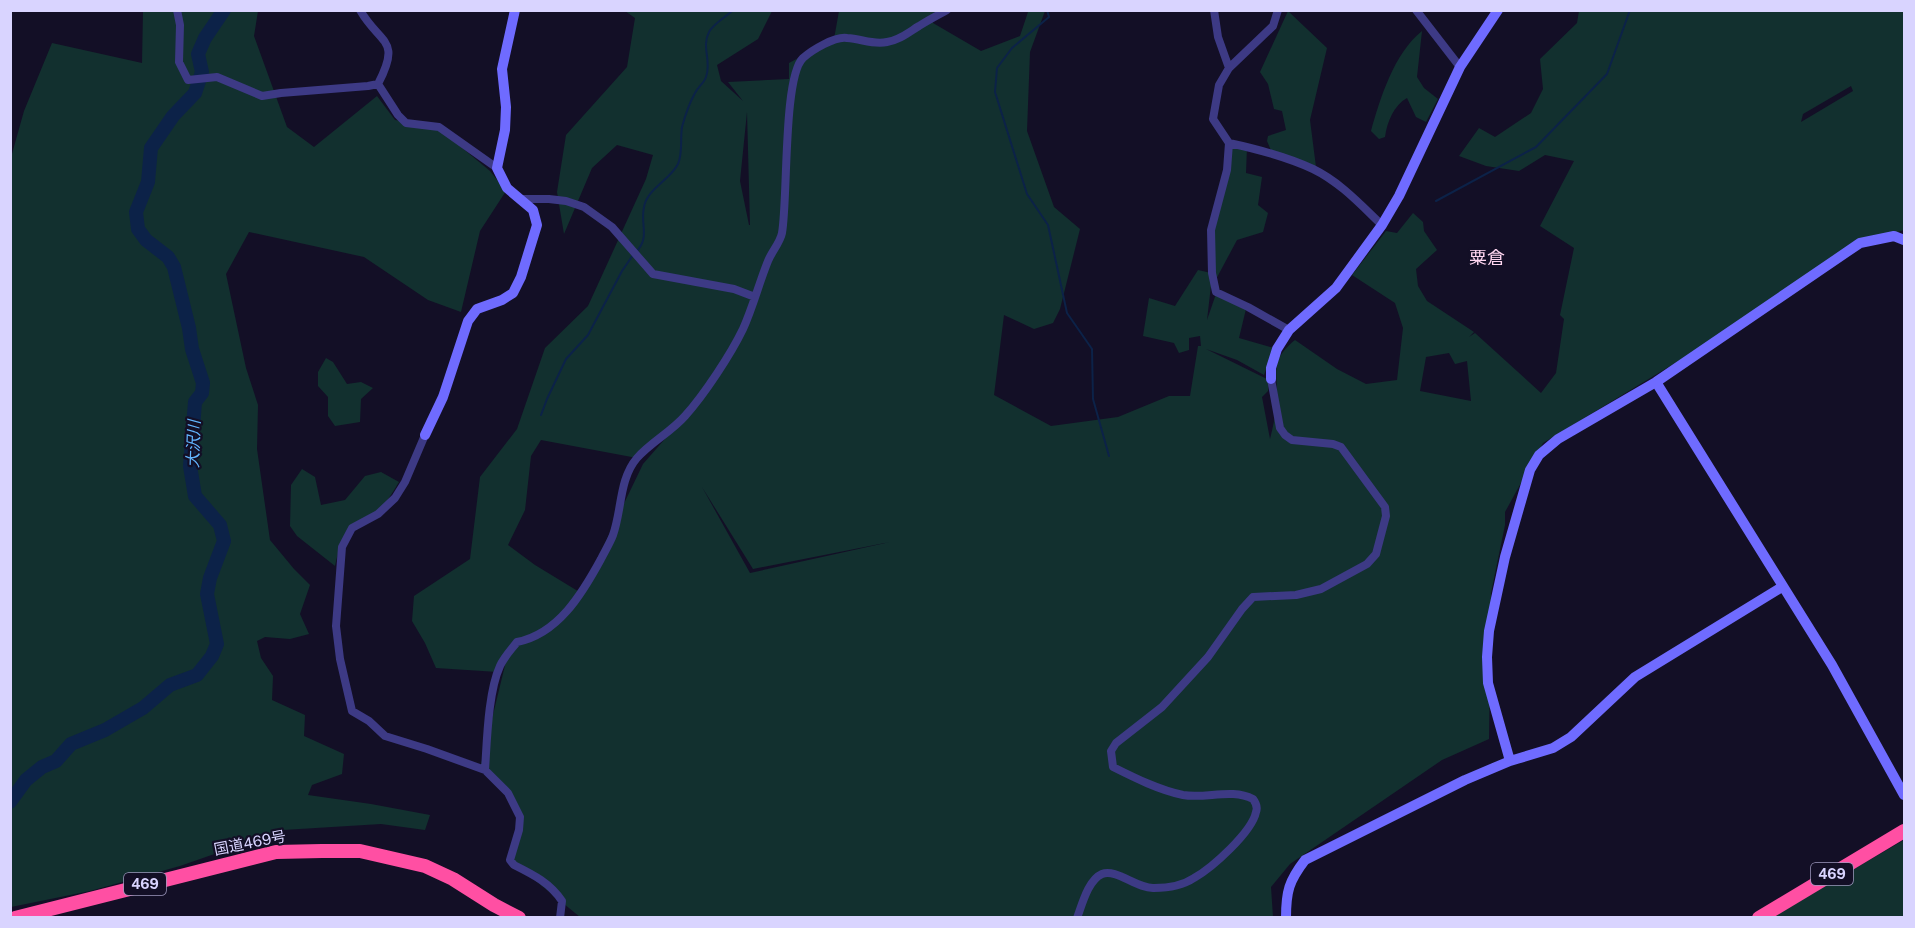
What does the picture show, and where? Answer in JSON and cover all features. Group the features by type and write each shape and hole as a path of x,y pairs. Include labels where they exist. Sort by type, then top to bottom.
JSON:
{"highway":[{"name":"469","path":"1759,918 1905,831"},
{"name":"国道469号","path":"19,917 276,852 322,850 360,851 425,866 453,879 519,918"}],"street":[{"path":"177,10 180,25 179,62 188,80 217,77 262,96 378,84"},
{"path":"360,10 387,45 389,61 378,84"},
{"path":"497,168 505,130 506,107 502,69 515,10"},
{"path":"485,770 491,707 502,662 517,642 531,639 546,631 573,605 589,582 613,535 622,489 637,458 687,415 737,339 769,258 782,237 790,112 795,73 802,59 835,38 847,37 873,44 889,42 900,38 947,10"},
{"path":"1214,10 1218,37 1229,68"},
{"path":"1278,10 1273,26 1229,68 1219,85 1213,119 1229,143 1227,170 1211,230 1212,273 1216,292 1289,330"},
{"path":"1077,918 1091,885 1102,874 1109,872 1137,885 1150,888 1170,887 1194,878 1225,855 1252,822 1257,810 1254,799 1237,794 1184,795 1142,781 1113,767 1111,751 1116,743 1162,707 1208,657 1253,597 1296,595 1321,589 1367,564 1376,554 1386,516 1382,501 1341,447 1333,444 1292,440 1285,435 1280,428 1270,379 1271,368 1277,349 1289,330 1336,288 1382,225 1460,67 1498,10"},
{"path":"1421,12 1460,67"},
{"path":"378,84 398,115 406,123 439,127 497,168 507,188 533,210 537,225 521,277 513,293 502,300 477,309 468,321 443,397 424,435 405,482 395,498 378,514 352,528 342,547 336,626 340,659 352,711 385,736 485,770 508,793 520,816 519,830 510,860 514,865 546,882 558,894 562,902 560,918"},
{"path":"1229,143 1248,147 1315,170 1346,192 1382,225"},
{"path":"520,199 566,201 584,207 612,226 653,274 734,290 755,297"},
{"path":"1510,761 1488,683 1489,631 1505,557 1530,470 1539,455 1558,439 1656,382 1860,243 1894,236 1905,240"},
{"path":"1656,382 1832,665 1905,795"},
{"path":"1286,918 1286,898 1292,876 1305,860 1455,784 1510,761 1553,748 1571,737 1635,677 1782,587"}],"green space":[{"path":"143,11 258,11 254,36 287,127 314,147 377,96 395,120 437,127 490,171 506,191 480,231 461,312 428,300 364,257 249,232 226,274 246,368 258,405 257,449 270,540 310,585 300,614 309,634 290,639 265,637 257,641 261,658 273,676 272,700 305,715 304,736 344,754 342,774 312,785 308,795 430,815 425,830 381,824 283,830 180,866 90,891 11,907 10,161 24,111 52,43 142,63"},
{"path":"625,11 772,11 758,39 717,65 721,81 743,101 728,82 789,79 789,63 834,39 839,11 935,11 933,23 981,51 1020,36 1027,11 1045,11 1030,52 1027,131 1054,207 1080,229 1060,309 1053,323 1034,329 1004,315 994,395 1051,426 1118,417 1169,396 1190,396 1198,346 1201,346 1200,336 1189,338 1189,350 1179,353 1174,343 1143,336 1149,298 1175,306 1198,270 1211,273 1211,236 1230,145 1247,147 1246,173 1262,177 1258,205 1268,213 1263,232 1237,240 1214,283 1212,277 1207,320 1217,291 1246,309 1239,338 1274,348 1264,375 1237,360 1206,349 1269,380 1268,391 1262,397 1270,439 1277,406 1278,361 1281,354 1295,340 1337,369 1366,384 1397,380 1403,328 1395,303 1352,275 1386,231 1397,233 1413,213 1423,222 1424,231 1437,250 1416,269 1418,286 1427,301 1474,332 1469,337 1475,333 1541,393 1556,373 1564,319 1560,315 1574,248 1540,226 1574,161 1545,155 1519,171 1486,166 1459,156 1479,128 1495,137 1531,113 1543,89 1540,59 1577,23 1579,11 1904,11 1904,230 1871,240 1543,443 1505,512 1505,525 1491,593 1489,739 1442,760 1290,864 1271,887 1273,917 580,917 510,860 519,821 508,793 480,768 509,649 498,672 436,668 412,621 414,596 470,559 480,477 517,429 545,348 588,306 646,179 653,155 617,145 592,168 564,234 557,192 566,135 627,67 635,18","holes":["1851,86 1853,91 1801,122 1803,114","747,112 750,225 740,181","1449,353 1455,364 1467,361 1471,401 1420,391 1426,357","671,432 643,464 581,593 535,565 508,545 525,510 531,456 541,440 637,458","702,487 753,569 890,542 750,573"]},
{"path":"1288,11 1327,48 1310,120 1316,167 1273,155 1267,141 1268,136 1286,130 1282,111 1274,109 1268,84 1260,72"},
{"path":"1422,31 1417,77 1424,88 1438,99 1426,122 1416,117 1407,98 1402,101 1392,114 1385,137 1379,139 1371,131 1389,77 1403,51"},
{"path":"326,358 333,362 347,384 361,382 373,388 361,399 360,422 335,426 328,416 328,397 318,386 318,372"},
{"path":"302,469 315,477 321,505 345,500 365,476 381,472 399,482 383,505 347,535 342,542 335,566 297,536 290,526 291,485"},
{"path":"1904,840 1904,917 1771,917"}],"waterway":[{"name":"大沢川","path":"10,802 26,780 42,767 56,761 71,744 105,730 143,708 170,685 197,675 212,656 217,644 207,594 210,578 224,541 220,525 195,496 190,466 195,402 202,393 203,383 192,349 174,267 168,257 146,240 138,229 136,212 148,182 151,148 173,116 195,93 202,72 198,54 205,38 224,10"},
{"path":"637,251 644,235 643,213 646,201 649,195 670,175 680,159 682,127 693,97 708,71 706,43 709,32 733,10"},
{"path":"1047,10 1049,17 1012,48 997,68 995,92 1027,194 1048,225 1067,313 1092,349 1093,399 1109,456"},
{"path":"1436,201 1536,147 1607,74 1630,10"},
{"path":"541,415 566,359 588,335 633,255"}],"district":[{"name":"粟倉","path":"1487,258"}]}
